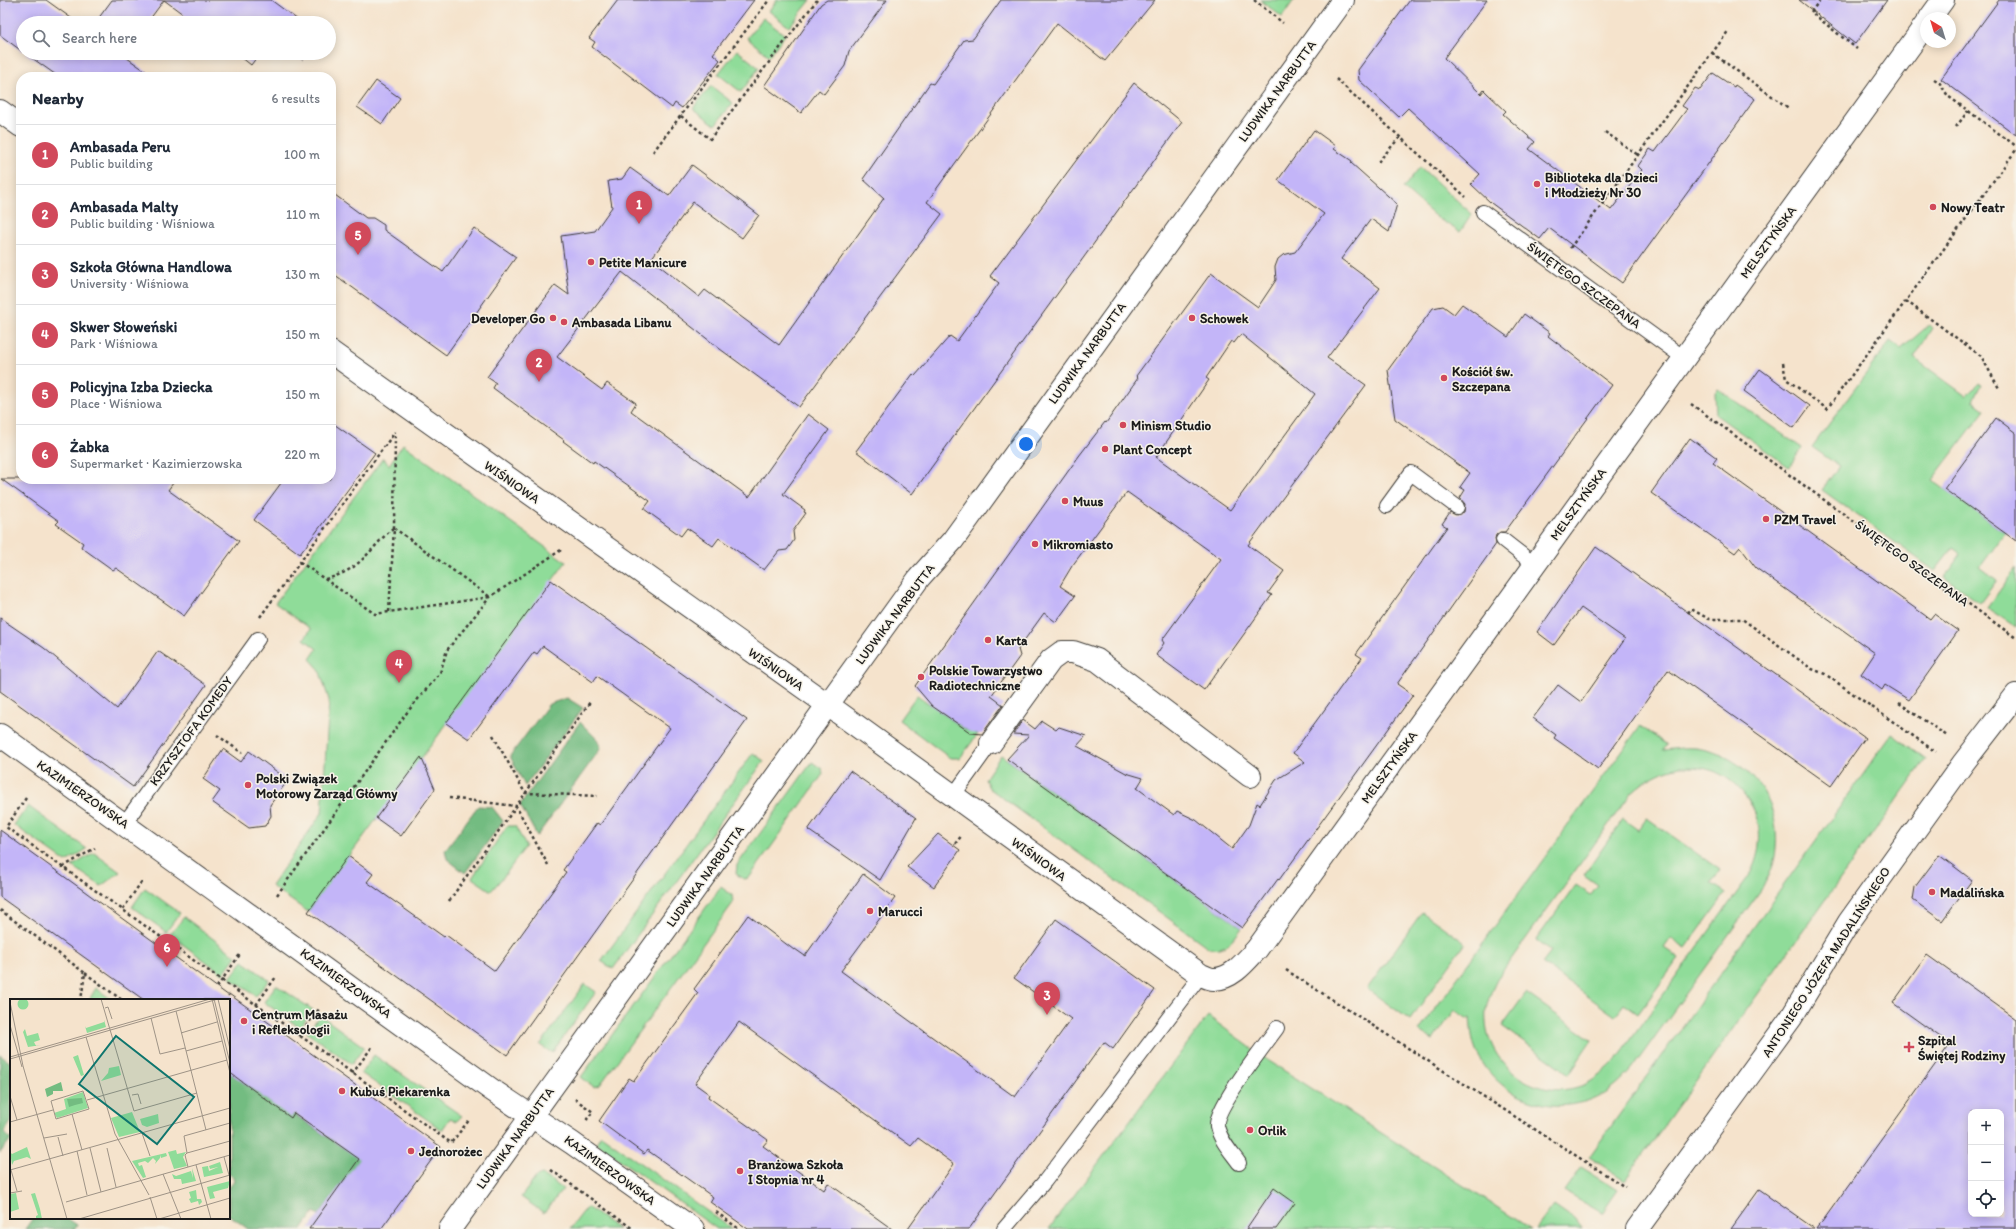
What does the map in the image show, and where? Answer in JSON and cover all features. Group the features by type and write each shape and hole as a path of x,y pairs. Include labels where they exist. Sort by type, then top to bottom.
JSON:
{"street":[{"name":"LUDWIKA NARBUTTA","path":"450,1229 919,578 953,540 1343,0"},
{"path":"1934,12 1943,0"},
{"name":"MELSZTYŃSKA","path":"1224,978 1242,965 1256,949 1920,32"},
{"path":"0,111 16,122"},
{"name":"WIŚNIOWA","path":"336,356 828,705 1201,975 1212,979 1224,978"},
{"path":"990,743 1051,660 1062,652 1073,652 1097,660 1250,776"},
{"name":"ANTONIEGO JÓZEFA MADALIŃSKIEGO","path":"1637,1229 1791,1018 1849,922 1964,762 2016,695"},
{"name":"KAZIMIERZOWSKA","path":"0,735 492,1090 572,1143 693,1229"}],"lane":[{"name":"ŚWIĘTEGO SZCZEPANA","path":"1483,212 1684,358"},
{"path":"1387,506 1411,473 1457,507"},
{"path":"1503,540 1535,564"},
{"name":"KRZYSZTOFA KOMEDY","path":"124,824 258,639"},
{"path":"953,796 990,743"},
{"path":"1004,1229 1045,1181 1201,975"},
{"path":"1239,1163 1219,1134 1217,1124 1223,1105 1277,1028"}],"path":[{"path":"653,152 769,0"},
{"path":"681,116 710,138 817,0"},
{"path":"1254,0 1283,23"},
{"path":"1820,0 1811,12 1857,49"},
{"path":"1557,266 1729,30"},
{"path":"1712,53 1790,109"},
{"path":"1336,79 1483,212"},
{"path":"1934,79 1939,82 1948,96 2016,146"},
{"path":"1956,127 1968,111"},
{"path":"1605,132 1638,155"},
{"path":"1378,162 1400,137"},
{"path":"1783,363 1786,379 1827,409 2016,150"},
{"path":"1906,301 1981,356 2000,390"},
{"name":"ŚWIĘTEGO SZCZEPANA","path":"1691,404 2016,638"},
{"path":"256,624 395,432 394,528 389,612"},
{"path":"324,579 344,573 363,560 394,528"},
{"path":"394,528 490,597"},
{"path":"277,895 408,711 440,673 448,650 490,597 561,550"},
{"path":"300,562 375,614 490,597"},
{"path":"1688,612 1691,609 1709,619 1742,619 1812,669 1825,674 1936,752"},
{"path":"449,901 590,702"},
{"path":"1899,703 1947,736"},
{"path":"493,735 525,793"},
{"path":"221,738 242,753"},
{"path":"525,793 597,796"},
{"path":"26,798 6,827 451,1143 470,1119"},
{"path":"449,798 516,806"},
{"path":"516,806 548,865"},
{"path":"955,844 963,835"},
{"path":"63,867 95,848"},
{"path":"123,909 142,881"},
{"path":"0,910 121,999"},
{"path":"217,987 241,953"},
{"path":"1286,970 1625,1187"},
{"path":"81,999 84,973"},
{"path":"256,1005 276,978"},
{"path":"299,1036 319,1009"},
{"path":"352,1074 372,1047"},
{"path":"574,1098 593,1112 587,1119 594,1124"},
{"path":"551,1170 633,1229"},
{"path":"714,1211 739,1229"}],"green space":[{"path":"777,0 811,0 789,27 769,11"},
{"path":"1260,0 1294,0 1282,17"},
{"path":"763,18 785,35 769,56 747,38"},
{"path":"737,50 759,68 741,92 718,74"},
{"path":"711,86 733,103 715,125 693,108"},
{"path":"1420,167 1472,214 1460,232 1436,217 1403,188"},
{"path":"1929,325 1932,328 1914,358 1966,396 1979,383 1981,384 1973,401 1985,410 1932,480 2005,533 1980,567 1997,580 1980,603 1944,577 1961,554 1953,548 1935,571 1822,490 1839,466 1812,447 1890,341 1901,349"},
{"path":"1718,389 1802,448 1789,467 1716,415 1715,392"},
{"path":"403,444 566,562 308,912 271,886 322,813 329,700 319,669 310,659 317,649 304,639 311,629 275,603 383,458 389,465"},
{"path":"2016,568 2016,627 1987,608"},
{"path":"917,695 966,730 978,734 960,758 950,758 899,720"},
{"path":"567,698 583,708 525,786 510,756 549,704"},
{"path":"580,722 597,739 601,748 537,836 520,805"},
{"path":"1640,726 1667,745 1663,750 1696,748 1714,752 1731,760 1745,770 1757,782 1773,813 1776,831 1776,849 1773,864 1763,887 1631,1070 1621,1081 1609,1090 1583,1102 1565,1105 1547,1104 1529,1100 1512,1092 1498,1081 1485,1067 1476,1050 1470,1018 1468,1019 1455,1010 1433,1040 1419,1031","holes":["1680,767 1694,767 1712,770 1726,777 1743,792 1758,822 1758,853 1751,872 1616,1060 1609,1067 1588,1083 1569,1089 1551,1089 1533,1084 1517,1075 1503,1063 1493,1047 1487,1029 1486,1010 1489,997 1495,984 1499,976 1632,792 1643,783 1660,773"]},
{"path":"1892,734 1926,759 1625,1180 1589,1157"},
{"path":"753,753 764,761 613,969 601,961"},
{"path":"1001,755 1242,928 1228,944 1220,948 1209,948 989,788 985,779"},
{"path":"812,762 822,769 823,774 749,878 744,879 736,874 737,865"},
{"path":"28,806 87,849 66,862 14,825"},
{"path":"478,806 492,807 503,821 465,873 447,859 445,850"},
{"path":"1647,818 1720,870 1711,883 1726,893 1686,948 1671,938 1664,948 1679,958 1638,1014 1624,1004 1615,1016 1542,963 1551,951 1536,940 1576,885 1591,895 1598,885 1584,875 1623,819 1638,830"},
{"path":"507,826 515,826 526,846 505,875 491,891 472,878"},
{"path":"94,853 120,872 101,886 72,866"},
{"path":"721,887 732,895 733,903 600,1085 594,1087 581,1077"},
{"path":"145,888 180,913 166,932 132,907"},
{"path":"1422,912 1465,943 1410,1020 1367,989"},
{"path":"184,917 236,956 223,974 170,935"},
{"path":"243,961 269,980 256,996 230,978"},
{"path":"585,984 596,992 552,1053 540,1045"},
{"path":"276,985 313,1010 300,1028 264,1002"},
{"path":"96,988 111,999 90,999"},
{"path":"1526,993 1592,1040 1569,1074 1502,1026"},
{"path":"320,1015 364,1047 352,1064 307,1033"},
{"name":"Orlik","path":"1208,1016 1266,1059 1531,1229 1049,1229"},
{"path":"0,1055 10,1062 10,1124 4,1133 10,1138 10,1140 0,1153"},
{"path":"374,1055 462,1116 457,1121 450,1118 442,1130 361,1073"},
{"path":"230,1073 291,1117 294,1114 345,1149 365,1152 319,1215 314,1212 302,1229 248,1229 230,1216 230,1187 234,1181 233,1177 230,1175"},
{"path":"601,1135 732,1229 717,1229 596,1143"},
{"path":"1581,1167 1618,1190 1602,1213 1564,1191"},
{"path":"542,1174 563,1189 544,1213 521,1197 537,1176"},
{"path":"1554,1205 1574,1219 1582,1229 1536,1229"},
{"path":"587,1207 618,1229 570,1229"},
{"path":"32,1219 68,1219 77,1225 75,1229 25,1229"}],"building":[{"path":"0,0 46,0 68,16 16,16 16,47 0,35"},
{"path":"112,0 164,0 152,16 100,16"},
{"path":"164,0 271,0 293,16 186,16"},
{"path":"618,0 754,0 713,54 720,60 682,108 675,103 672,108 592,47 595,42 589,38"},
{"path":"827,0 887,0 849,51 845,66 824,94 819,90 801,113 764,86 821,4"},
{"path":"1001,0 1155,0 1105,61 1057,23 927,202 942,214 799,407 720,349 622,272 557,357 602,390 607,383 636,403 631,411 749,497 808,414 829,430 783,494 805,510 804,512 806,513 793,531 794,540 787,550 779,551 764,570 719,538 713,546 687,528 681,536 644,509 650,501 594,461 593,463 493,388 496,383 487,377 555,285 569,295 561,236 595,231 612,207 608,181 622,179 630,168 669,196 692,165 759,215 742,238 693,202 651,259 699,297 705,290 779,345 884,198 863,179 930,83 933,84 964,40 973,39"},
{"path":"1410,0 1487,0 1444,58 1481,94 1484,90 1506,111 1503,114 1535,142 1529,149 1611,210 1642,170 1638,166 1650,149 1655,152 1687,109 1682,106 1695,88 1700,90 1713,73 1734,87 1735,85 1755,99 1622,283 1549,228 1540,239 1491,203 1471,184 1480,174 1408,108 1399,117 1359,80 1358,70"},
{"path":"1799,0 1887,0 1855,44"},
{"path":"1999,0 2016,0 2016,135 1941,79"},
{"path":"35,60 130,60 147,72 52,72"},
{"path":"245,60 255,60 251,65"},
{"path":"376,81 400,98 382,124 357,107"},
{"path":"1134,83 1182,122 912,494 856,451 913,374 915,376 950,336 957,341 999,283 990,276"},
{"path":"1314,130 1336,146 1334,149 1352,161 1351,163 1397,204 1389,232 1371,219 1341,259 1380,288 1327,358 1366,385 1248,545 1284,571 1268,593 1272,595 1204,690 1156,655 1164,643 1162,640 1221,559 1127,492 1072,566 1060,586 1075,596 1056,622 1044,613 1018,649 1020,656 991,696 1003,705 982,734 971,733 932,706 915,686 1079,456 1105,422 1106,423 1138,378 1136,376 1211,273 1258,307 1276,280 1275,267 1278,259 1283,255 1295,252 1324,214 1278,180","holes":["1241,334 1315,394 1230,510 1156,457 1209,380 1206,378 1231,341 1234,343"]},
{"path":"336,196 366,218 373,218 384,225 384,230 443,272 474,228 516,257 446,355 336,276"},
{"path":"1462,304 1508,337 1524,314 1550,333 1548,336 1612,385 1505,532 1500,532 1496,535 1496,544 1397,684 1413,695 1279,880 1278,879 1242,928 1007,759 1029,735 1013,734 1023,720 1035,729 1042,721 1056,730 1059,727 1086,736 1077,746 1126,773 1143,778 1137,788 1174,815 1177,811 1196,820 1232,849 1249,825 1257,803 1260,805 1276,780 1305,762 1293,753 1362,658 1356,654 1447,527 1442,524 1450,512 1456,515 1464,512 1465,504 1460,498 1465,490 1460,487 1470,473 1395,419 1388,370 1433,308 1443,306 1454,314"},
{"path":"1760,369 1810,406 1794,428 1744,391"},
{"path":"1996,418 2016,433 2016,541 1944,489"},
{"path":"336,426 375,453 300,554 254,520 280,484 336,484"},
{"path":"1690,438 1717,458 1713,463 1930,619 1934,614 1958,631 1909,700 1885,685 1882,690 1861,674 1875,653 1756,568 1740,547 1735,553 1651,493"},
{"path":"1,479 16,479 16,484 172,484 168,490 239,541 184,616 116,568 113,570 81,547 83,543 56,524 59,521"},
{"path":"1596,547 1865,738 1831,786 1668,670 1598,769 1554,738 1556,735 1533,718 1558,685 1581,702 1625,639 1581,608 1554,645 1537,632"},
{"path":"551,580 747,720 507,1055 308,912 348,856 373,874 367,882 444,937 446,935 495,971 566,872 563,870 597,823 600,825 670,728 597,676 593,682 543,646 537,654 534,652 469,739 446,723"},
{"path":"0,618 44,648 117,709 158,651 206,685 133,787 0,691"},
{"name":"Polski Związek Motorowy Zarząd Główny","path":"223,749 241,762 249,751 288,780 270,805 271,816 265,826 249,828 212,802 220,791 203,779"},
{"path":"421,757 435,789 401,836 376,818"},
{"path":"850,771 916,818 880,880 808,830"},
{"path":"0,830 441,1147 381,1229 309,1229 359,1159 294,1113 291,1118 230,1073 230,999 143,999 0,897"},
{"path":"938,834 960,850 934,887 907,867"},
{"path":"1939,855 1972,880 1942,921 1913,900 1915,887"},
{"path":"863,874 895,898 841,971 1015,1097 1071,1019 1014,978 1056,919 1155,990 1113,1049 1104,1042 969,1229 908,1229 954,1164 918,1138 911,1146 739,1022 695,1084 709,1094 708,1097 768,1140 763,1146 824,1190 828,1183 892,1229 748,1229 710,1202 713,1197 647,1150 644,1154 599,1121 629,1078 634,1081 698,993 694,989 748,915 794,950 795,949 805,956"},
{"path":"1927,955 2016,1019 2016,1229 1817,1229 1950,1044 1893,1003"},
{"path":"1274,1188 1295,1203 1276,1229 1246,1229"},
{"path":"1759,1190 1815,1229 1731,1229"}],"place":[{"name":"Biblioteka dla Dzieci i Młodzieży Nr 30","path":"1537,184"},
{"name":"Nowy Teatr","path":"1933,207"},
{"name":"Ambasada Peru","path":"639,224"},
{"name":"Policyjna Izba Dziecka","path":"358,255"},
{"name":"Petite Manicure","path":"591,262"},
{"name":"Developer Go","path":"553,318"},
{"name":"Schowek","path":"1192,318"},
{"name":"Ambasada Libanu","path":"564,322"},
{"name":"Kościół św. Szczepana","path":"1444,378"},
{"name":"Ambasada Malty","path":"539,382"},
{"name":"Minism Studio","path":"1123,425"},
{"name":"Plant Concept","path":"1105,449"},
{"name":"Muus","path":"1065,501"},
{"name":"PZM Travel","path":"1766,519"},
{"name":"Mikromiasto","path":"1035,544"},
{"name":"Karta","path":"988,640"},
{"name":"Polskie Towarzystwo Radiotechniczne","path":"921,677"},
{"name":"Skwer Słoweński","path":"399,683"},
{"name":"Polski Związek Motorowy Zarząd Główny","path":"248,785"},
{"name":"Madalińska","path":"1932,892"},
{"name":"Marucci","path":"870,911"},
{"name":"Żabka","path":"167,967"},
{"name":"Szkoła Główna Handlowa","path":"1047,1015"},
{"name":"Centrum Masażu i Refleksologii","path":"244,1021"},
{"name":"Szpital Świętej Rodziny","path":"1909,1047"},
{"name":"Kubuś Piekarenka","path":"342,1091"},
{"name":"Orlik","path":"1250,1130"},
{"name":"Jednorożec","path":"411,1151"},
{"name":"Branżowa Szkoła I Stopnia nr 4","path":"740,1171"}]}
